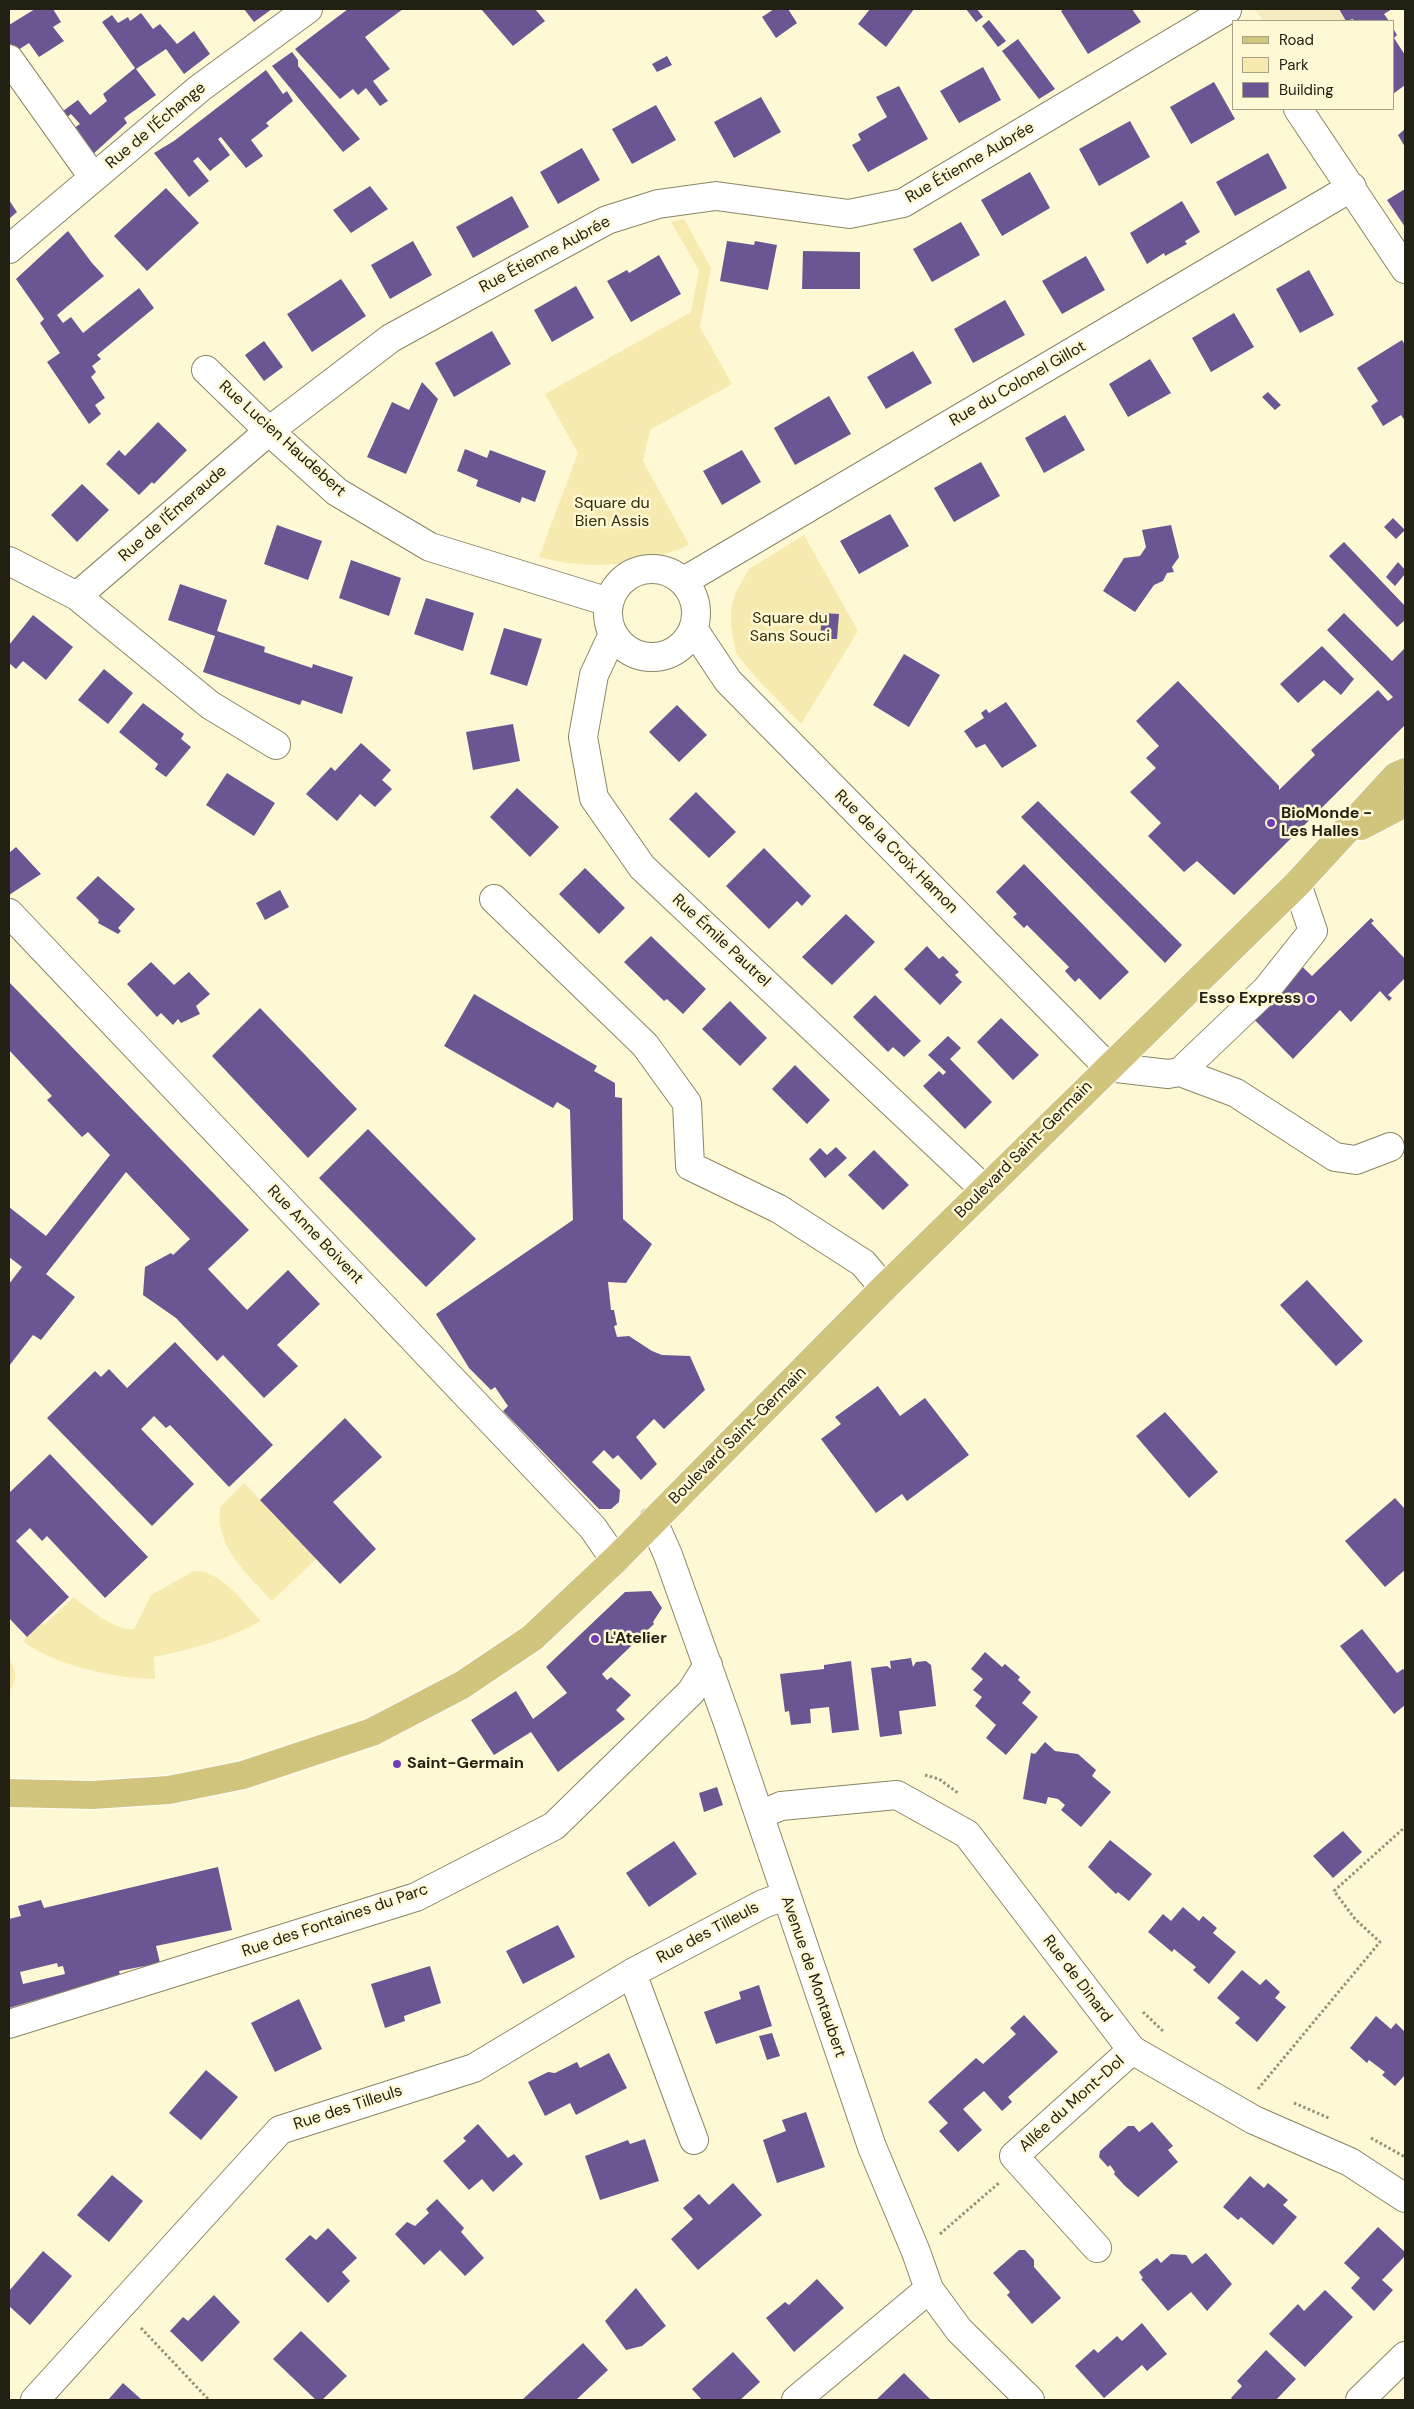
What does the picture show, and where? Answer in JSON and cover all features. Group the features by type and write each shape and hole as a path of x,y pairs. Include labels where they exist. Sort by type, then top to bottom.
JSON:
{"main road":[{"name":"Boulevard Saint-Germain","path":"9,1793 92,1795 169,1790 244,1776 372,1732 462,1685 532,1638 615,1560 884,1288 1296,884 1396,776 1405,772"},
{"name":"Boulevard Saint-Germain","path":"1338,839 1398,805 1405,803"}],"street":[{"name":"Rue de l'Échange","path":"9,248 200,88 308,9"},
{"name":"Rue Étienne Aubrée","path":"269,432 391,338 606,220 658,204 716,196 849,214 903,203 1229,13"},
{"path":"9,59 93,177"},
{"path":"1299,110 1352,187 1405,269"},
{"name":"Rue du Colonel Gillot","path":"684,581 1352,187"},
{"name":"Rue Lucien Haudebert","path":"206,370 269,432 337,492 430,547 609,602"},
{"name":"Rue de l'Émeraude","path":"77,596 269,432"},
{"path":"9,561 77,596 210,705 276,745"},
{"path":"655,568 671,572 684,581 695,600 697,615 694,630 682,646 668,655 653,658 638,656 622,646 613,634 607,617 609,602 615,588 626,577 640,570 655,568"},
{"name":"Rue de la Croix Hamon","path":"694,630 728,681 1108,1068"},
{"name":"Rue Émile Pautrel","path":"613,634 594,675 583,737 594,798 642,867 984,1190"},
{"path":"1180,1072 1266,990 1313,931 1296,884"},
{"path":"494,898 645,1045 687,1103 690,1166 779,1209 863,1263 884,1288"},
{"name":"Rue Anne Boivent","path":"9,913 593,1528 615,1560"},
{"path":"1108,1068 1168,1074 1180,1072 1236,1092 1335,1157 1356,1160 1390,1147"},
{"name":"Avenue de Montaubert","path":"653,1521 668,1555 708,1665 760,1815 785,1896 872,2147 929,2289 959,2330 1030,2400"},
{"name":"Rue des Fontaines du Parc","path":"9,2024 416,1897 554,1826 691,1692 708,1665"},
{"name":"Rue de Dinard","path":"760,1815 781,1806 897,1795 967,1834 1132,2050 1254,2120 1350,2162 1405,2198"},
{"name":"Rue des Tilleuls","path":"34,2400 280,2130 474,2068 632,1974 763,1904 785,1896"},
{"path":"632,1974 694,2140"},
{"name":"Allée du Mont-Dol","path":"1097,2248 1014,2156 1132,2050"},
{"path":"796,2400 929,2289"},
{"path":"1360,2400 1405,2356"}],"path":[{"path":"1258,2089 1380,1942 1355,1919 1334,1891 1405,1826"},
{"path":"956,2222 1020,2164"},
{"path":"120,2306 209,2400"}],"shaded area":[{"path":"1254,9 1392,9 1376,20 1263,20"}],"green space":[{"name":"Square du Bien Assis","path":"684,219 711,268 700,327 732,384 650,430 643,461 689,545 653,558 615,564 577,564 539,557 578,453 545,394 691,312 699,270 671,222"},
{"name":"Square du Sans Souci","path":"804,535 858,631 801,724 759,681 736,653 731,626 731,609 735,594 749,569"},
{"path":"244,1483 316,1559 272,1601 235,1559 223,1535 220,1522 220,1507"},
{"path":"194,1571 204,1572 223,1582 261,1621 235,1634 209,1643 154,1657 155,1679 104,1673 67,1664 35,1650 23,1641 41,1623 44,1625 74,1597 94,1613 111,1623 120,1627 134,1629 151,1595"},
{"path":"9,1660 14,1667 15,1676 9,1692"}],"building":[{"path":"35,9 53,9 61,22 53,27 64,41 39,57 29,43 15,52 9,42 9,25"},
{"path":"244,9 272,9 254,22"},
{"path":"348,9 403,9 365,37 390,69 373,81 388,101 380,106 366,88 358,95 353,89 340,99 295,49"},
{"path":"481,9 535,9 545,21 513,46"},
{"path":"774,9 788,9 797,23 776,38 762,17"},
{"path":"870,9 914,9 886,47 858,24"},
{"path":"966,9 977,9 983,17 976,22"},
{"path":"1064,9 1132,9 1141,22 1088,54 1061,11"},
{"path":"1339,9 1392,9 1384,14 1388,20 1345,20"},
{"path":"141,13 153,29 160,24 177,44 194,31 210,54 184,74 166,49 136,69 156,95 124,118 127,123 91,156 70,131 80,124 71,114 67,117 63,111 78,100 90,115 107,101 103,94 135,68 102,22 112,15 118,23 128,17 130,21"},
{"path":"989,20 1006,41 998,47 982,26"},
{"path":"1394,38 1405,55 1405,85 1394,93"},
{"path":"1018,39 1055,89 1039,99 1002,51"},
{"path":"292,52 298,60 298,66 360,139 343,152 272,66"},
{"path":"667,56 672,65 657,72 652,64"},
{"path":"983,67 1001,100 959,123 940,91"},
{"path":"266,70 283,94 287,91 293,101 266,123 269,126 251,140 263,156 246,168 221,137 218,139 230,155 210,171 198,157 193,161 209,181 189,197 154,153 174,141"},
{"path":"1214,82 1235,119 1191,144 1170,107"},
{"path":"899,86 928,139 868,172 852,145 861,140 858,134 887,117 876,97"},
{"path":"761,97 781,132 734,158 714,122"},
{"path":"656,105 676,140 632,164 612,129"},
{"path":"1130,121 1150,157 1099,186 1079,149"},
{"path":"1405,129 1405,147 1398,135"},
{"path":"582,148 600,180 558,204 540,172"},
{"path":"1268,153 1287,188 1235,216 1216,182"},
{"path":"1030,172 1050,208 1002,236 981,200"},
{"path":"370,186 388,209 351,233 333,210"},
{"path":"166,188 199,223 147,271 114,236"},
{"path":"1405,189 1405,227 1387,200"},
{"path":"512,196 529,227 473,258 456,227"},
{"path":"9,200 17,212 9,219"},
{"path":"1182,201 1200,232 1185,241 1187,244 1165,256 1164,253 1147,264 1130,233"},
{"path":"961,222 980,255 932,282 913,249"},
{"path":"68,231 104,276 57,315 63,323 71,317 83,333 139,288 154,308 97,355 101,359 92,366 96,372 91,377 105,398 95,405 101,414 89,424 47,362 60,353 40,323 44,319 16,279"},
{"path":"413,241 432,275 390,299 371,265"},
{"path":"727,241 754,245 755,241 777,245 768,290 720,281"},
{"path":"803,251 860,252 860,289 802,289"},
{"path":"659,255 681,294 631,322 607,281 627,270 629,273"},
{"path":"1086,256 1105,290 1062,314 1042,281"},
{"path":"1309,270 1334,315 1300,333 1276,289"},
{"path":"341,279 366,316 312,352 287,314"},
{"path":"576,286 594,318 552,342 534,310"},
{"path":"1005,300 1025,335 973,363 954,329"},
{"path":"1234,313 1254,347 1211,372 1192,338"},
{"path":"492,331 511,364 454,397 435,363"},
{"path":"1402,340 1405,345 1405,421 1401,415 1383,426 1371,406 1378,401 1357,368"},
{"path":"264,341 283,367 264,381 245,355"},
{"path":"913,351 932,383 886,409 867,377"},
{"path":"1150,359 1171,393 1128,417 1109,384"},
{"path":"422,382 438,399 406,474 367,457 392,402 409,410"},
{"path":"1268,392 1281,405 1275,410 1262,397"},
{"path":"829,396 851,434 795,465 774,428"},
{"path":"1065,415 1085,450 1044,473 1025,438"},
{"path":"158,422 187,450 154,484 152,482 139,495 106,464 119,450 125,456"},
{"path":"465,449 487,458 490,450 546,471 535,502 522,497 520,503 476,486 478,480 457,471"},
{"path":"742,450 761,482 722,505 703,471"},
{"path":"981,462 1000,496 954,522 934,488"},
{"path":"82,484 109,510 77,542 51,515"},
{"path":"890,514 909,546 859,574 840,541"},
{"path":"1393,518 1405,530 1396,539 1384,527"},
{"path":"277,525 322,541 308,580 264,564"},
{"path":"1171,525 1179,557 1172,567 1174,572 1167,573 1163,581 1154,585 1135,612 1103,591 1124,558 1140,556 1146,547 1142,530"},
{"path":"1344,542 1405,606 1405,623 1404,621 1397,627 1329,556"},
{"path":"351,560 401,578 389,616 339,598"},
{"path":"1398,562 1405,570 1405,574 1395,586 1386,577"},
{"path":"180,584 227,600 217,631 265,647 264,652 312,668 313,664 353,677 342,714 302,700 300,705 203,672 215,636 168,620"},
{"path":"426,598 474,613 463,651 414,634"},
{"path":"822,613 839,614 837,639 820,639"},
{"path":"1344,613 1392,661 1405,648 1405,725 1234,895 1197,861 1184,872 1148,836 1161,823 1130,792 1156,768 1146,758 1159,746 1136,721 1178,681 1279,786 1279,790 1315,755 1311,750 1378,690 1388,701 1393,697 1327,630"},
{"path":"33,615 73,647 46,680 23,661 16,669 9,663 9,645"},
{"path":"504,628 542,639 527,686 490,674"},
{"path":"1322,646 1354,679 1341,695 1324,680 1298,703 1280,684"},
{"path":"904,654 940,675 909,727 873,705"},
{"path":"104,669 133,693 108,724 78,700"},
{"path":"1006,702 1037,746 1002,768 985,744 976,748 964,731 984,718 981,713 986,709 989,713"},
{"path":"143,703 184,734 181,739 191,747 166,777 155,769 158,764 119,732"},
{"path":"677,705 707,735 679,762 649,732"},
{"path":"513,724 520,761 473,770 466,732"},
{"path":"361,743 391,770 382,780 392,789 375,807 360,794 337,821 306,794 331,767 335,771"},
{"path":"227,773 275,803 254,836 206,805"},
{"path":"517,788 559,827 530,857 490,817"},
{"path":"696,792 736,832 709,858 669,819"},
{"path":"1038,801 1182,945 1165,963 1021,817"},
{"path":"16,847 41,874 9,895 9,853"},
{"path":"764,848 811,896 802,906 797,901 769,929 726,886"},
{"path":"1024,864 1129,972 1100,1000 1079,978 1075,982 1065,971 1069,967 1027,925 1024,928 1013,917 1017,914 996,892"},
{"path":"585,868 625,908 599,934 559,894"},
{"path":"98,876 135,909 118,928 121,931 118,934 98,923 99,920 76,898"},
{"path":"280,890 289,907 265,920 256,903"},
{"path":"846,914 875,942 832,985 802,957"},
{"name":"Esso Express","path":"1371,918 1374,921 1371,923 1405,959 1405,978 1388,995 1392,998 1389,1001 1380,991 1351,1022 1340,1010 1293,1059 1242,1007 1292,957 1312,976"},
{"path":"651,936 706,989 683,1014 667,999 664,1001 624,962"},
{"path":"927,946 939,959 943,956 959,972 955,975 962,982 940,1005 904,969"},
{"path":"151,962 174,985 189,972 210,994 196,1006 200,1014 181,1023 178,1019 173,1025 161,1013 157,1017 127,984"},
{"path":"9,982 249,1230 208,1269 247,1310 288,1270 320,1304 277,1345 298,1366 264,1398 223,1355 217,1361 176,1318 143,1295 145,1267 171,1253 173,1255 190,1239 126,1172 46,1274 75,1297 41,1340 33,1335 9,1366 9,1284 22,1267 9,1257 9,1207 46,1236 110,1155 88,1132 82,1137 47,1100 52,1096 9,1050"},
{"path":"474,994 597,1066 594,1071 615,1083 615,1097 622,1098 623,1219 652,1244 626,1283 608,1282 611,1310 614,1310 617,1325 614,1326 617,1337 629,1336 652,1351 662,1355 690,1356 705,1390 664,1429 654,1419 636,1437 657,1464 641,1480 618,1455 613,1459 604,1450 592,1462 620,1490 619,1502 611,1509 599,1509 503,1411 508,1406 495,1387 491,1390 469,1368 436,1314 573,1220 570,1110 557,1102 553,1108 444,1046"},
{"path":"875,995 921,1041 904,1057 893,1047 888,1052 853,1017"},
{"path":"730,1001 767,1038 740,1066 702,1029"},
{"path":"260,1008 357,1109 308,1158 212,1056"},
{"path":"1001,1018 1039,1055 1013,1080 977,1042"},
{"path":"948,1036 961,1048 950,1059 992,1102 965,1129 923,1086 939,1071 943,1075 946,1072 928,1055"},
{"path":"795,1065 830,1100 807,1124 772,1089"},
{"path":"368,1129 476,1239 426,1287 319,1178"},
{"path":"836,1147 847,1158 825,1178 809,1159 820,1148 827,1155"},
{"path":"874,1150 909,1185 883,1210 848,1175"},
{"path":"1307,1280 1363,1341 1336,1366 1280,1305"},
{"path":"175,1342 273,1445 229,1487 170,1425 166,1428 154,1416 141,1429 194,1484 152,1526 47,1418 95,1371 101,1377 109,1369 127,1388"},
{"path":"878,1386 900,1416 925,1398 969,1455 907,1501 902,1494 876,1513 821,1439 841,1424 835,1417"},
{"path":"1165,1412 1218,1472 1189,1498 1136,1436"},
{"path":"345,1418 382,1457 333,1502 376,1549 340,1584 260,1500"},
{"path":"50,1454 148,1557 105,1598 47,1536 42,1541 30,1528 16,1541 69,1597 27,1637 9,1618 9,1493"},
{"path":"1395,1498 1405,1509 1405,1570 1385,1587 1345,1541"},
{"path":"651,1591 662,1608 653,1622 654,1624 602,1674 607,1680 611,1677 631,1695 616,1710 625,1719 558,1772 531,1732 494,1755 471,1720 516,1691 533,1719 567,1693 546,1667 625,1592"},
{"path":"1362,1629 1397,1673 1403,1669 1405,1671 1405,1705 1394,1714 1340,1646"},
{"path":"985,1652 1002,1667 1005,1664 1020,1677 1018,1680 1031,1692 1022,1703 1038,1717 1006,1755 986,1738 996,1725 975,1706 982,1697 973,1690 983,1679 971,1669"},
{"path":"911,1658 913,1667 916,1662 926,1661 931,1665 936,1706 899,1711 902,1734 880,1737 871,1668 887,1666 891,1669 890,1661"},
{"path":"851,1661 859,1730 832,1733 829,1707 810,1709 811,1723 791,1725 789,1711 785,1712 780,1674 824,1669 824,1665"},
{"path":"1045,1742 1055,1751 1078,1754 1096,1770 1092,1776 1111,1792 1081,1827 1061,1810 1065,1805 1058,1799 1048,1797 1046,1804 1023,1799 1031,1753 1035,1754"},
{"path":"717,1787 723,1805 704,1812 699,1793"},
{"path":"1343,1831 1362,1852 1333,1878 1313,1856"},
{"path":"1110,1840 1152,1874 1129,1901 1118,1892 1116,1894 1088,1867"},
{"path":"674,1841 697,1874 649,1907 626,1873"},
{"path":"218,1867 232,1930 156,1946 160,1963 119,1971 120,1975 9,2008 9,1919 21,1916 18,1906 41,1900 44,1908","holes":["57,1963 58,1967 63,1966 65,1974 23,1984 20,1972"]},
{"path":"1183,1907 1199,1921 1203,1916 1217,1928 1213,1933 1236,1952 1209,1984 1193,1970 1196,1967 1174,1949 1172,1952 1148,1932 1163,1914 1171,1921"},
{"path":"558,1925 575,1957 523,1984 506,1951"},
{"path":"430,1966 441,2003 404,2016 405,2021 385,2028 371,1984"},
{"path":"1242,1970 1260,1985 1266,1979 1280,1992 1275,1998 1286,2007 1257,2042 1235,2023 1240,2018 1217,1998"},
{"path":"759,1985 772,2026 716,2044 704,2012 741,1999 739,1992"},
{"path":"299,1999 322,2049 275,2072 251,2023"},
{"path":"1024,2015 1058,2052 1008,2097 1012,2102 1002,2111 984,2091 963,2109 982,2130 958,2152 939,2131 948,2123 928,2102 976,2058 983,2064 1016,2034 1010,2028"},
{"path":"1376,2016 1391,2029 1396,2023 1405,2032 1405,2075 1395,2086 1382,2075 1385,2072 1369,2060 1367,2063 1350,2048"},
{"path":"772,2033 780,2056 767,2060 759,2036"},
{"path":"609,2053 627,2088 576,2115 570,2103 545,2116 528,2082 548,2072 555,2073 577,2062 580,2068"},
{"path":"206,2070 238,2097 201,2140 169,2113"},
{"path":"806,2112 825,2167 777,2183 763,2140 786,2131 782,2120"},
{"path":"1152,2122 1173,2146 1168,2150 1178,2162 1138,2197 1114,2174 1115,2172 1110,2165 1108,2167 1099,2157 1100,2151 1128,2126 1134,2126 1139,2132"},
{"path":"478,2124 508,2158 514,2154 523,2164 493,2192 482,2179 469,2190 443,2161 466,2141 463,2138"},
{"path":"645,2139 659,2181 600,2200 585,2156 628,2140 630,2144"},
{"path":"112,2175 143,2201 109,2242 77,2215"},
{"path":"1250,2176 1264,2188 1268,2183 1288,2200 1283,2205 1297,2217 1273,2245 1241,2217 1238,2220 1223,2207"},
{"path":"733,2183 762,2215 698,2270 671,2239 693,2219 683,2208 699,2194 709,2205"},
{"path":"437,2199 464,2228 461,2232 484,2258 465,2276 440,2250 424,2265 395,2234 407,2222 415,2226 429,2213 426,2209"},
{"path":"1378,2227 1405,2252 1405,2256 1382,2280 1393,2290 1374,2311 1351,2288 1360,2278 1344,2263"},
{"path":"328,2228 357,2258 342,2272 350,2281 328,2303 285,2259 310,2235 316,2240"},
{"path":"1019,2250 1025,2250 1034,2260 1034,2267 1061,2298 1032,2324 1007,2295 1010,2292 993,2273"},
{"path":"43,2251 72,2276 30,2325 9,2306 9,2291"},
{"path":"1206,2253 1232,2284 1207,2311 1191,2292 1168,2311 1141,2279 1143,2278 1139,2272 1157,2258 1161,2263 1171,2254 1186,2255 1192,2264"},
{"path":"817,2279 844,2308 794,2352 766,2318 785,2302 789,2305"},
{"path":"636,2288 666,2326 642,2346 626,2350 605,2321"},
{"path":"1325,2290 1353,2317 1305,2367 1269,2334 1298,2304 1304,2311"},
{"path":"214,2295 240,2322 202,2362 170,2331 183,2317 188,2321"},
{"path":"1142,2323 1167,2354 1147,2371 1142,2365 1104,2398 1075,2366 1094,2349 1098,2353 1117,2336 1122,2341"},
{"path":"301,2331 347,2376 322,2400 316,2400 273,2359"},
{"path":"583,2343 608,2370 576,2400 522,2400"},
{"path":"1266,2350 1296,2379 1276,2400 1233,2400 1231,2398 1242,2386 1237,2381"},
{"path":"733,2352 760,2382 740,2400 702,2400 692,2389"},
{"path":"904,2373 931,2400 876,2400"},
{"path":"123,2383 142,2400 108,2400"}],"place":[{"name":"BioMonde - Les Halles","path":"1271,823"},
{"name":"Esso Express","path":"1311,999"},
{"name":"L'Atelier","path":"595,1639"},
{"name":"Saint-Germain","path":"397,1764"}]}
